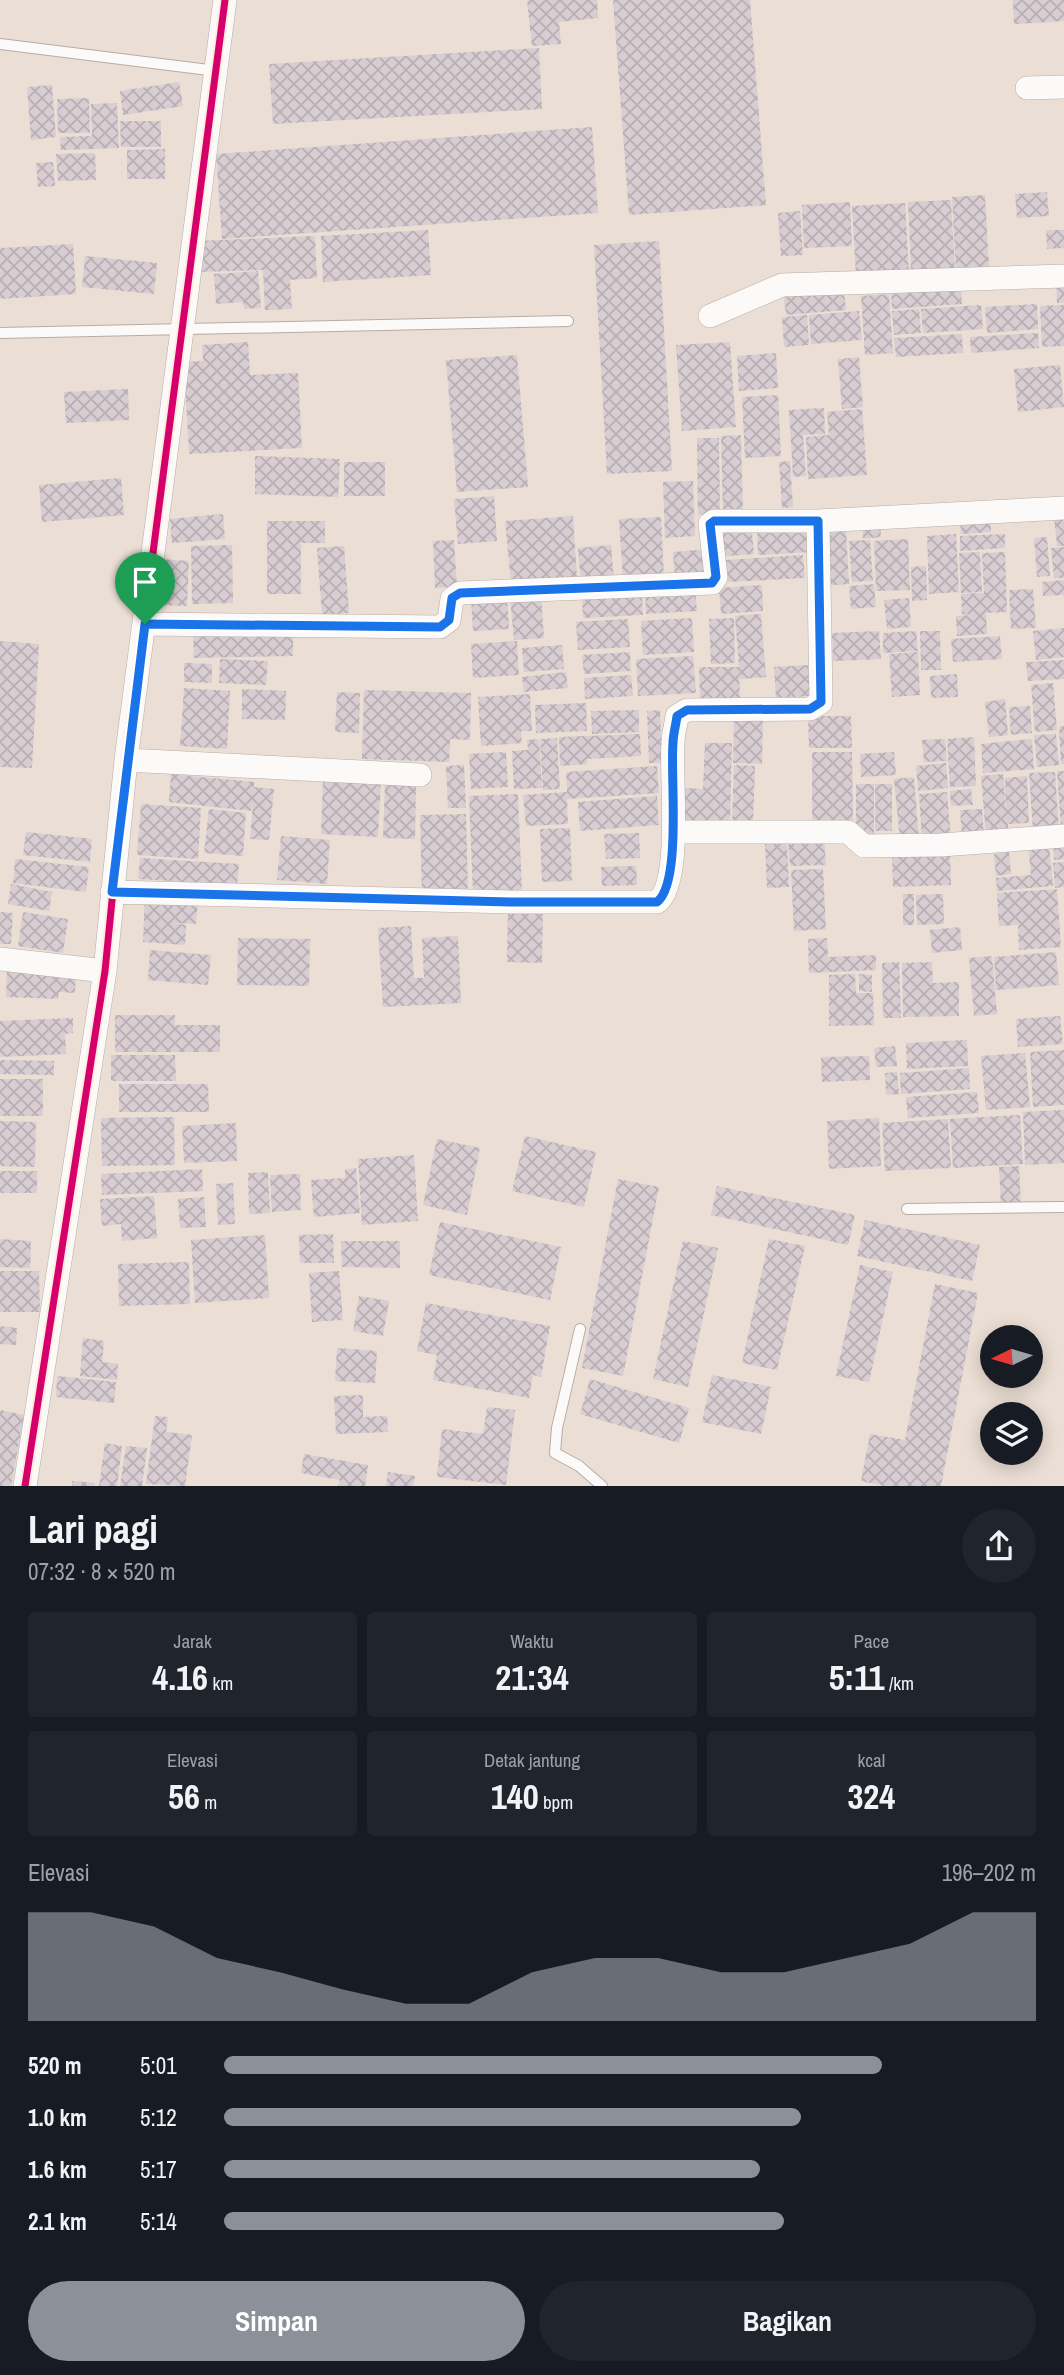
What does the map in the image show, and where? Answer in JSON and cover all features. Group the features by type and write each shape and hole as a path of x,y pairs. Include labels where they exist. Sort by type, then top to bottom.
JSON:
{"street":[{"path":"25,1486 105,971 126,760 225,0"},
{"path":"1027,88 1064,87"},
{"path":"710,316 782,285 1064,276"},
{"path":"145,624 440,627 449,620 452,598 460,593 712,583 716,577 710,524 714,521 818,521 1064,508"},
{"path":"112,892 650,905 662,899 674,832 673,744 677,716 687,710 810,709 821,702 818,521"},
{"path":"126,760 420,775"},
{"path":"674,832 848,832 864,846 942,845 1064,835"},
{"path":"0,959 105,971"}],"lane":[{"path":"0,44 217,71"},
{"path":"0,333 181,327 568,321"},
{"path":"907,1209 1064,1207"},
{"path":"580,1329 557,1428 555,1453 579,1466 602,1486"}],"building":[{"path":"527,0 597,0 598,18 559,22 561,44 532,46"},
{"path":"613,0 750,0 766,205 629,215"},
{"path":"1013,0 1064,0 1064,21 1014,24"},
{"path":"539,48 542,109 273,124 269,64"},
{"path":"179,82 183,106 123,115 120,91"},
{"path":"52,85 56,137 31,140 27,87"},
{"path":"89,98 90,133 58,133 57,99"},
{"path":"117,103 119,148 61,150 60,137 92,136 91,104"},
{"path":"120,121 161,121 161,147 121,147"},
{"path":"592,127 598,213 222,239 216,154"},
{"path":"165,149 165,179 127,179 127,150"},
{"path":"95,153 96,180 58,181 56,154"},
{"path":"53,162 55,186 38,187 36,163"},
{"path":"1047,192 1049,216 1017,218 1015,194"},
{"path":"985,195 989,267 956,269 952,197"},
{"path":"951,200 955,269 911,271 908,202"},
{"path":"850,202 852,246 804,248 802,205"},
{"path":"905,203 909,273 856,276 852,206"},
{"path":"800,211 803,255 781,256 778,213"},
{"path":"428,230 431,275 323,282 321,236"},
{"path":"1046,230 1064,230 1064,248 1047,249"},
{"path":"315,236 317,278 290,280 292,309 265,310 263,270 198,272 197,241"},
{"path":"659,241 672,471 607,474 594,245"},
{"path":"73,244 76,294 0,299 0,248"},
{"path":"85,256 157,263 154,294 82,287"},
{"path":"258,271 261,308 244,309 243,302 216,304 214,274"},
{"path":"1056,284 1064,284 1064,302 1057,303"},
{"path":"961,289 962,304 892,309 891,294"},
{"path":"844,292 846,310 786,315 784,297"},
{"path":"889,294 893,353 865,355 861,296"},
{"path":"1037,304 1038,329 987,333 985,307"},
{"path":"981,305 983,329 923,333 921,309"},
{"path":"1064,305 1064,346 1042,347 1040,306"},
{"path":"919,309 921,333 894,335 892,311"},
{"path":"859,311 862,340 811,344 809,315"},
{"path":"807,315 809,345 784,347 782,317"},
{"path":"1038,333 1039,348 971,353 970,337"},
{"path":"962,334 963,353 896,357 894,338"},
{"path":"248,342 250,375 298,373 302,448 189,454 184,362 203,361 202,345"},
{"path":"730,342 736,427 682,431 676,345"},
{"path":"776,353 778,388 739,391 737,356"},
{"path":"517,355 528,487 457,492 446,360"},
{"path":"859,357 863,407 842,409 838,359"},
{"path":"1060,365 1064,407 1018,412 1014,369"},
{"path":"128,389 129,420 66,423 64,392"},
{"path":"778,395 781,456 745,458 742,397"},
{"path":"824,408 825,434 803,435 806,476 793,477 789,410"},
{"path":"862,409 867,475 808,479 806,437 829,435 827,412"},
{"path":"741,435 743,513 723,514 721,436"},
{"path":"697,438 719,438 720,514 698,515"},
{"path":"255,456 340,459 338,497 255,494"},
{"path":"790,461 793,507 782,508 779,462"},
{"path":"344,462 385,462 385,496 344,496"},
{"path":"121,478 124,515 42,522 39,485"},
{"path":"693,481 695,536 665,538 663,482"},
{"path":"494,496 497,541 458,544 454,499"},
{"path":"223,514 225,539 172,543 170,519"},
{"path":"1064,515 1064,546 1057,546 1054,516"},
{"path":"573,516 577,578 511,583 505,521"},
{"path":"661,517 664,577 623,580 619,519"},
{"path":"991,519 991,532 961,534 960,520"},
{"path":"267,521 325,521 325,543 301,543 301,594 267,594"},
{"path":"751,522 754,554 716,557 713,525"},
{"path":"880,522 881,537 863,539 862,524"},
{"path":"810,526 812,552 758,555 757,529"},
{"path":"846,528 849,584 824,586 821,529"},
{"path":"956,534 959,592 929,594 927,536"},
{"path":"1005,534 1005,548 960,551 960,536"},
{"path":"1047,537 1050,576 1037,577 1034,538"},
{"path":"908,539 910,590 876,591 874,541"},
{"path":"454,540 457,587 435,588 433,541"},
{"path":"870,540 873,581 852,582 849,541"},
{"path":"232,545 233,603 192,604 191,546"},
{"path":"611,545 614,580 581,583 578,548"},
{"path":"344,546 349,613 322,615 317,548"},
{"path":"1064,547 1064,578 1054,578 1051,548"},
{"path":"710,549 712,578 675,580 673,552"},
{"path":"980,552 982,592 961,593 959,553"},
{"path":"1005,552 1007,612 986,613 987,634 957,636 956,616 973,615 962,614 961,594 984,593 982,553"},
{"path":"803,555 805,578 728,582 726,560"},
{"path":"160,559 189,561 187,606 158,605"},
{"path":"926,566 927,600 912,601 911,567"},
{"path":"1064,580 1064,595 1043,596 1042,582"},
{"path":"874,584 876,607 851,609 849,586"},
{"path":"762,585 763,611 721,614 719,588"},
{"path":"695,587 697,611 646,614 645,590"},
{"path":"1033,589 1036,628 1011,629 1009,590"},
{"path":"642,590 643,615 583,618 582,592"},
{"path":"541,595 544,638 514,640 510,597"},
{"path":"507,596 509,629 473,631 471,598"},
{"path":"909,598 911,627 887,629 884,600"},
{"path":"761,614 766,677 740,679 739,669 740,699 700,700 699,667 739,667 735,616"},
{"path":"692,618 694,652 643,655 641,621"},
{"path":"734,618 735,663 711,664 709,619"},
{"path":"628,619 630,647 578,650 576,622"},
{"path":"293,627 293,656 194,658 193,629"},
{"path":"1064,628 1064,657 1036,660 1033,631"},
{"path":"879,631 881,659 833,661 832,633"},
{"path":"916,631 918,651 883,653 883,633"},
{"path":"920,631 940,631 941,670 921,670"},
{"path":"1000,636 1002,659 953,662 951,639"},
{"path":"0,641 39,644 32,768 0,767"},
{"path":"517,641 519,675 473,678 471,644"},
{"path":"562,645 564,669 524,672 522,648"},
{"path":"630,652 631,671 584,674 582,655"},
{"path":"918,652 920,695 892,697 889,654"},
{"path":"693,656 696,693 638,696 636,659"},
{"path":"220,659 268,661 266,685 219,683"},
{"path":"1064,660 1064,679 1028,681 1026,662"},
{"path":"184,663 212,664 212,683 184,682"},
{"path":"808,665 810,696 776,698 774,667"},
{"path":"566,672 568,688 524,692 522,677"},
{"path":"957,674 958,697 931,698 930,676"},
{"path":"631,675 633,696 585,699 584,678"},
{"path":"1053,683 1057,730 1035,732 1031,685"},
{"path":"184,688 230,691 227,749 180,746"},
{"path":"242,689 286,691 285,720 242,719"},
{"path":"364,690 471,693 470,740 450,739 449,762 362,759"},
{"path":"337,692 360,693 359,733 335,732"},
{"path":"530,694 532,731 521,731 522,743 481,746 478,697"},
{"path":"1005,699 1008,735 989,737 985,702"},
{"path":"586,703 587,731 536,733 535,705"},
{"path":"1030,706 1032,733 1011,735 1009,707"},
{"path":"639,710 639,732 592,734 591,711"},
{"path":"660,710 662,763 649,763 647,711"},
{"path":"808,716 851,716 852,748 809,748"},
{"path":"734,720 763,721 762,764 733,763"},
{"path":"1064,726 1064,764 1061,764 1059,727"},
{"path":"640,734 641,756 587,759 587,764 560,766 559,737"},
{"path":"1056,734 1059,765 1037,767 1034,735"},
{"path":"974,737 976,786 950,787 947,739"},
{"path":"557,738 560,789 543,790 540,739"},
{"path":"539,739 542,788 514,789 512,751 528,750 527,740"},
{"path":"945,739 947,761 924,762 922,740"},
{"path":"1032,739 1034,769 983,773 981,744"},
{"path":"705,743 732,743 730,824 683,823 684,788 703,789"},
{"path":"506,752 508,787 471,789 469,754"},
{"path":"812,752 852,752 853,820 812,820"},
{"path":"894,752 896,775 861,777 860,754"},
{"path":"946,763 948,788 918,791 916,766"},
{"path":"464,765 466,808 448,808 446,766"},
{"path":"734,765 755,766 753,825 732,824"},
{"path":"657,766 659,793 567,799 568,824 526,826 523,795 567,792 566,772"},
{"path":"1057,771 1064,771 1064,828 1061,829"},
{"path":"1055,772 1059,830 1033,832 1029,773"},
{"path":"171,774 254,782 254,787 274,789 269,840 250,839 253,803 251,811 169,802"},
{"path":"1003,774 1006,811 1005,778 1027,776 1029,823 1008,824 1008,834 986,836 981,776"},
{"path":"323,777 381,780 378,837 321,834"},
{"path":"914,777 919,839 900,841 894,779"},
{"path":"385,784 416,785 415,839 383,838"},
{"path":"856,784 874,784 874,836 856,837"},
{"path":"875,784 892,784 892,831 875,831"},
{"path":"971,789 973,805 951,806 950,791"},
{"path":"947,792 951,838 922,840 919,794"},
{"path":"518,794 522,892 473,894 469,796"},
{"path":"657,796 659,825 580,831 578,802"},
{"path":"141,804 201,808 198,859 137,855"},
{"path":"209,809 246,813 243,856 204,853"},
{"path":"982,809 984,836 962,838 960,810"},
{"path":"466,814 468,894 422,895 420,815"},
{"path":"570,828 572,881 542,882 540,829"},
{"path":"26,832 92,839 90,862 23,855"},
{"path":"639,833 640,858 606,859 604,834"},
{"path":"281,836 330,840 327,884 277,880"},
{"path":"824,837 826,865 790,866 788,839"},
{"path":"1064,838 1064,859 1054,860 1053,839"},
{"path":"787,843 789,887 767,888 765,844"},
{"path":"1049,845 1053,886 997,891 996,878 1031,875 1028,846"},
{"path":"1009,852 1011,874 996,876 994,854"},
{"path":"950,854 951,885 893,887 892,856"},
{"path":"140,858 239,864 237,885 138,879"},
{"path":"15,859 89,867 86,892 13,883"},
{"path":"1064,862 1064,887 1055,888 1053,863"},
{"path":"636,866 637,885 602,886 601,867"},
{"path":"823,869 826,929 794,931 791,870"},
{"path":"11,884 52,892 49,911 8,904"},
{"path":"1057,889 1061,947 1019,950 1018,925 999,926 997,893"},
{"path":"903,894 914,894 914,925 903,925"},
{"path":"943,894 944,924 917,925 916,895"},
{"path":"145,895 198,899 196,924 173,923 186,925 185,945 143,942"},
{"path":"508,906 543,906 542,963 507,962"},
{"path":"0,912 13,913 11,944 0,944"},
{"path":"23,912 68,919 63,953 18,946"},
{"path":"411,926 414,978 424,978 422,938 458,936 461,1003 383,1007 378,928"},
{"path":"960,927 962,950 932,953 930,930"},
{"path":"238,938 310,939 309,986 237,985"},
{"path":"827,938 828,957 876,955 876,970 809,973 808,939"},
{"path":"150,950 211,955 208,985 148,980"},
{"path":"1056,952 1059,985 996,990 994,957"},
{"path":"992,956 997,1014 974,1016 969,958"},
{"path":"899,962 901,1018 883,1018 882,963"},
{"path":"932,962 933,983 959,982 959,1016 903,1017 902,963"},
{"path":"7,967 76,971 75,993 59,992 58,999 6,997"},
{"path":"855,974 856,993 873,993 874,1025 829,1026 829,975"},
{"path":"859,974 872,975 872,992 859,991"},
{"path":"115,1015 175,1015 175,1025 220,1025 220,1052 115,1052"},
{"path":"1060,1016 1063,1044 1018,1047 1016,1019"},
{"path":"73,1018 73,1033 65,1034 66,1054 0,1057 0,1021"},
{"path":"967,1040 968,1066 907,1069 906,1043"},
{"path":"895,1046 897,1066 876,1067 874,1048"},
{"path":"1064,1050 1064,1105 1033,1107 1030,1052"},
{"path":"1025,1053 1030,1107 986,1110 981,1056"},
{"path":"111,1055 175,1055 176,1081 111,1081"},
{"path":"869,1056 870,1080 822,1082 821,1057"},
{"path":"0,1060 54,1061 54,1075 0,1074"},
{"path":"969,1068 970,1089 901,1094 900,1073"},
{"path":"897,1072 899,1094 886,1095 885,1073"},
{"path":"0,1079 43,1079 43,1116 0,1116"},
{"path":"119,1084 208,1084 209,1112 119,1112"},
{"path":"977,1092 979,1113 908,1118 906,1097"},
{"path":"1064,1110 1064,1163 1025,1165 1023,1112"},
{"path":"1020,1115 1023,1164 953,1168 950,1119"},
{"path":"174,1117 175,1165 102,1166 101,1118"},
{"path":"879,1118 881,1166 829,1169 827,1121"},
{"path":"948,1119 951,1168 885,1171 882,1123"},
{"path":"0,1121 36,1122 35,1167 0,1166"},
{"path":"236,1123 237,1161 184,1163 182,1126"},
{"path":"525,1136 596,1152 584,1207 512,1191"},
{"path":"437,1139 480,1148 467,1215 423,1205"},
{"path":"414,1155 418,1221 362,1225 358,1159"},
{"path":"1019,1166 1021,1204 1001,1206 999,1167"},
{"path":"356,1168 360,1213 314,1217 311,1180 345,1178 345,1169"},
{"path":"202,1169 203,1191 102,1195 101,1174"},
{"path":"0,1171 37,1171 37,1193 0,1193"},
{"path":"268,1172 270,1213 249,1214 248,1173"},
{"path":"300,1174 301,1210 272,1212 270,1175"},
{"path":"618,1179 659,1187 623,1376 582,1368"},
{"path":"233,1183 235,1224 218,1225 216,1184"},
{"path":"717,1186 855,1215 848,1245 711,1215"},
{"path":"154,1196 157,1238 122,1241 121,1224 102,1226 100,1199"},
{"path":"204,1197 206,1227 180,1228 178,1199"},
{"path":"865,1220 980,1245 972,1281 857,1256"},
{"path":"440,1222 561,1247 550,1300 429,1275"},
{"path":"333,1234 334,1263 300,1263 299,1235"},
{"path":"265,1235 269,1298 195,1303 191,1240"},
{"path":"0,1239 31,1241 30,1268 0,1267"},
{"path":"769,1239 805,1246 777,1370 742,1363"},
{"path":"341,1241 400,1241 400,1268 342,1267"},
{"path":"683,1241 718,1248 688,1387 653,1379"},
{"path":"189,1262 190,1304 119,1306 118,1264"},
{"path":"860,1265 893,1272 869,1382 836,1376"},
{"path":"0,1271 39,1271 40,1312 0,1312"},
{"path":"339,1271 343,1320 312,1322 309,1273"},
{"path":"935,1284 978,1293 941,1486 885,1486 861,1481 870,1434 905,1440"},
{"path":"359,1296 389,1301 383,1336 353,1331"},
{"path":"426,1303 550,1326 541,1377 533,1375 529,1398 433,1380 437,1355 417,1351"},
{"path":"0,1326 17,1328 16,1345 0,1344"},
{"path":"83,1338 104,1341 102,1362 118,1364 117,1380 80,1376"},
{"path":"337,1348 377,1351 375,1383 335,1381"},
{"path":"712,1375 771,1387 761,1434 702,1422"},
{"path":"57,1376 116,1382 114,1403 56,1397"},
{"path":"590,1379 689,1408 679,1443 580,1414"},
{"path":"363,1395 363,1417 387,1416 388,1432 336,1434 334,1396"},
{"path":"487,1407 515,1410 506,1485 437,1477 442,1429 483,1434"},
{"path":"0,1410 24,1415 11,1486 0,1486"},
{"path":"155,1416 168,1417 166,1432 192,1435 185,1486 146,1484"},
{"path":"105,1443 122,1446 117,1486 99,1486"},
{"path":"126,1446 147,1448 142,1486 120,1486"},
{"path":"304,1454 368,1465 365,1486 338,1486 340,1480 301,1473"},
{"path":"388,1472 415,1476 413,1486 386,1486"},
{"path":"72,1481 95,1483 94,1486 72,1486"}],"cycle path":[{"path":"25,1486 105,971 126,760 225,0"},
{"path":"112,892 510,902 657,902 665,891 673,852 673,743 677,716 687,710 810,709 821,702 818,521"}],"route":[{"path":"714,521 818,521 821,702 816,708 810,709 687,710 677,716 673,744 674,832 666,888 662,899 650,905 112,892 126,760 145,624 440,627 449,620 452,598 460,593 712,583 716,577 710,524 714,521"}]}
